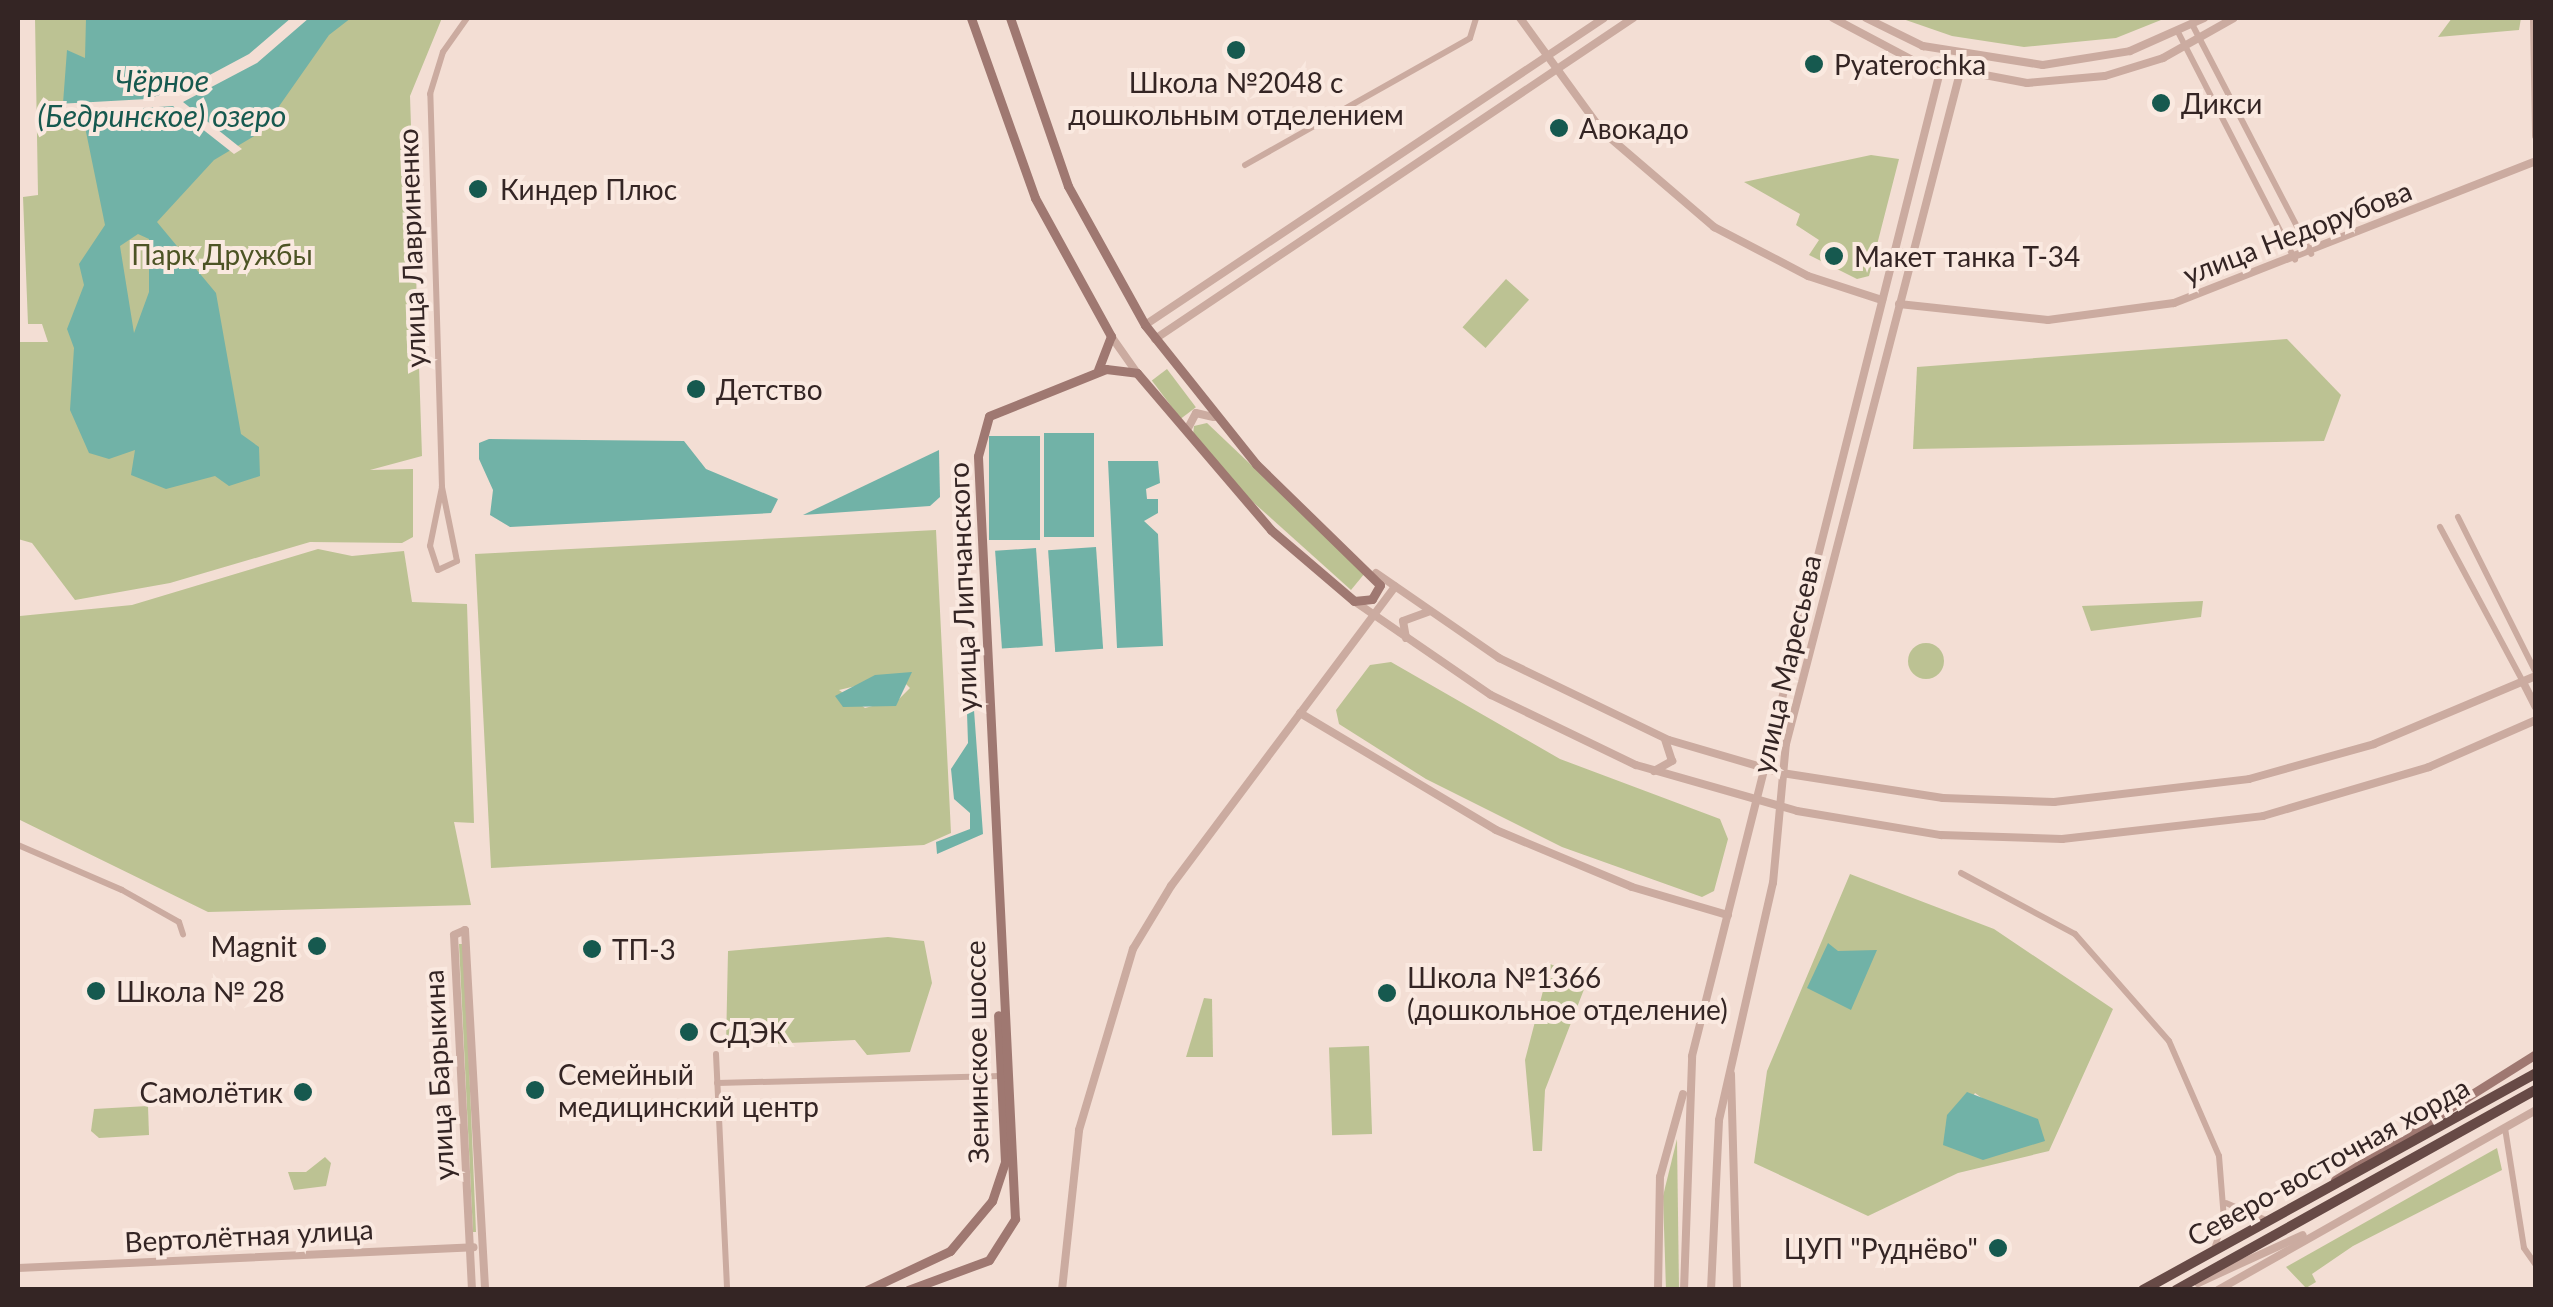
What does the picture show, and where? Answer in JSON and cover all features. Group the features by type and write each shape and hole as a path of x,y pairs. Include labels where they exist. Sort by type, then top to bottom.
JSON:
{"highway":[{"name":"Северо-восточная хорда","path":"2143,1290 2536,1072"},
{"name":"Северо-восточная хорда","path":"2180,1290 2536,1090"}],"main road":[{"path":"971,18 1035,198 1111,336 1096,372"},
{"path":"1010,18 1068,186 1144,325 1214,417 1376,574 1378,592 1354,601 1271,530 1138,373"},
{"name":"улица Липчанского","path":"995,859 980,438 1004,404 1096,372 1138,373"},
{"name":"Зенинское шоссе","path":"908,1290 989,1260 1014,1227 995,859"},
{"name":"Зенинское шоссе","path":"867,1290 936,1260 984,1214 1005,1162 998,923"},
{"path":"2322,1191 2375,1148 2536,1054"}],"street":[{"name":"улица Лавриненко","path":"442,487 430,94 442,52 467,18"},
{"path":"1246,165 1470,38 1476,18"},
{"name":"улица Недорубова","path":"1520,18 1554,71 1602,131 1714,227 1808,276 1882,300 2010,320 2112,316 2174,304 2296,260 2536,161"},
{"path":"1144,325 1604,18"},
{"path":"1154,339 1634,18"},
{"path":"1833,18 1959,73 1994,78 2087,79 2186,48 2234,18"},
{"path":"1866,18 1945,52 1998,62 2086,62 2178,32 2204,18"},
{"path":"2534,18 2536,136"},
{"path":"2192,24 2311,254"},
{"path":"2178,32 2296,260"},
{"name":"улица Маресьева","path":"1684,1290 1688,1075 1762,768 1945,52"},
{"name":"улица Маресьева","path":"1710,1290 1711,1179 1731,1059 1767,916 1782,773 1964,57"},
{"path":"1994,78 1987,68 1998,62"},
{"path":"1111,336 1138,373"},
{"path":"1190,438 1188,419 1214,417"},
{"path":"442,487 457,561 438,570 430,546 442,487"},
{"path":"1376,574 1499,658 1663,737 1782,773 1943,798 2054,802 2176,792 2374,744 2536,675 2458,517"},
{"path":"2440,527 2536,707"},
{"path":"1062,1290 1068,1187 1119,982 1171,886 1395,587"},
{"path":"1354,601 1492,695 1654,771 1778,806 1941,835 2062,839 2181,828 2332,799 2536,720"},
{"path":"1406,638 1404,621 1428,612"},
{"path":"1300,713 1496,830 1632,887 1728,915"},
{"path":"1654,771 1673,756 1663,737"},
{"path":"18,845 151,906 179,922 183,934"},
{"path":"1960,873 2076,934 2157,1025 2212,1126 2224,1197 2213,1251"},
{"name":"улица Барыкина","path":"472,1290 454,935 465,930 485,1290"},
{"path":"716,1054 727,1290"},
{"path":"1731,1059 1737,1290"},
{"path":"1658,1290 1660,1177 1688,1075"},
{"path":"717,1083 1001,1076"},
{"path":"2218,1290 2536,1110"},
{"path":"2504,1128 2524,1248 2536,1265"},
{"path":"2224,1197 2236,1213 2268,1221"},
{"path":"2180,1290 2340,1219"},
{"name":"Вертолётная улица","path":"18,1268 483,1246"},
{"path":"2132,1290 2182,1268"}],"green space":[{"name":"Парк Дружбы","path":"35,18 442,18 410,96 422,456 370,470 413,469 413,537 402,543 310,542 170,583 75,600 32,543 18,539 18,342 48,342 42,324 28,324 23,197 38,195"},
{"path":"1900,18 2166,18 2116,38 2024,47 1952,36"},
{"path":"2452,18 2521,18 2519,30 2438,37"},
{"path":"1871,155 1899,159 1869,276 1857,279 1809,255 1819,240 1796,225 1800,214 1744,182"},
{"path":"1506,279 1529,300 1486,348 1463,327"},
{"path":"2287,339 2341,395 2324,441 1913,449 1917,367"},
{"path":"1167,369 1196,407 1181,419 1152,380"},
{"path":"1207,423 1365,573 1351,590 1244,494 1193,435 1194,426"},
{"path":"936,530 951,833 924,845 491,868 475,554","holes":["898,676 910,688 899,699 865,708 839,690"]},
{"path":"318,549 352,556 404,551 412,602 467,604 474,823 454,822 471,905 208,912 18,819 20,616 132,605"},
{"path":"2203,601 2201,617 2091,631 2082,606"},
{"path":"1926,643 1939,648 1944,661 1939,674 1926,679 1913,674 1908,661 1913,648"},
{"path":"1391,662 1560,759 1720,819 1728,839 1714,891 1702,897 1562,847 1426,779 1339,724 1336,710 1370,665"},
{"path":"1850,874 1994,929 2113,1009 2049,1151 1958,1173 1868,1216 1754,1163 1767,1071","holes":["1975,1093 2028,1142 1992,1153 1944,1144"]},
{"path":"888,937 924,941 932,983 910,1052 867,1055 855,1040 726,1046 728,951"},
{"path":"459,944 464,944 476,1232 473,1232"},
{"path":"1550,964 1588,979 1545,1090 1542,1151 1533,1151 1525,1060"},
{"path":"1204,998 1212,999 1213,1057 1186,1057"},
{"path":"1369,1046 1372,1134 1332,1135 1329,1047"},
{"path":"148,1106 149,1135 99,1138 91,1131 94,1109"},
{"path":"1677,1139 1679,1289 1666,1290 1663,1196"},
{"path":"2497,1148 2502,1170 2353,1246 2312,1274 2316,1282 2306,1288 2286,1267"},
{"path":"325,1157 331,1163 326,1186 294,1190 288,1172 306,1172"}],"water":[{"name":"Чёрное (Бедринское) озеро","path":"86,18 351,18 329,35 261,132 214,160 157,222 216,293 241,434 259,447 260,476 229,486 215,476 166,489 131,475 135,450 109,459 89,453 70,410 74,348 67,329 84,285 79,264 105,225 84,122 61,130 67,50 85,58","holes":["138,234 149,239 149,292 134,333 120,246"]},
{"path":"1044,433 1094,433 1094,537 1044,537"},
{"path":"989,436 1040,436 1040,540 989,540"},
{"path":"489,439 684,441 706,469 778,499 771,513 510,527 490,515 493,490 479,459 479,443"},
{"path":"939,450 940,497 930,506 803,515"},
{"path":"1108,461 1158,461 1160,483 1146,489 1147,499 1158,499 1158,513 1144,521 1158,534 1163,646 1117,648"},
{"path":"1096,547 1103,649 1055,652 1048,550"},
{"path":"1036,548 1043,646 1002,649 995,551"},
{"path":"912,672 896,706 843,707 835,696 875,675"},
{"path":"974,710 983,834 937,854 936,842 970,829 970,813 954,799 951,769 968,743 967,713"},
{"path":"1828,943 1838,951 1877,950 1851,1010 1807,988"},
{"path":"1967,1092 2038,1119 2045,1141 1983,1160 1943,1145 1947,1115"}],"pier":[{"path":"291,18 309,18 257,63 183,102 242,149 234,154 173,106 56,114 57,104 147,99 191,85 249,54"}],"place":[{"name":"Школа №2048 с дошкольным отделением","path":"1236,50"},
{"name":"Pyaterochka","path":"1814,64"},
{"name":"Дикси","path":"2161,103"},
{"name":"Авокадо","path":"1559,128"},
{"name":"Киндер Плюс","path":"478,189"},
{"name":"Макет танка Т-34","path":"1834,256"},
{"name":"Детство","path":"696,389"},
{"name":"Magnit","path":"317,946"},
{"name":"ТП-3","path":"592,949"},
{"name":"Школа № 28","path":"96,991"},
{"name":"Школа №1366 (дошкольное отделение)","path":"1387,993"},
{"name":"СДЭК","path":"689,1032"},
{"name":"Семейный медицинский центр","path":"535,1090"},
{"name":"Самолётик","path":"303,1092"},
{"name":"ЦУП \"Руднёво\"","path":"1998,1248"}]}
